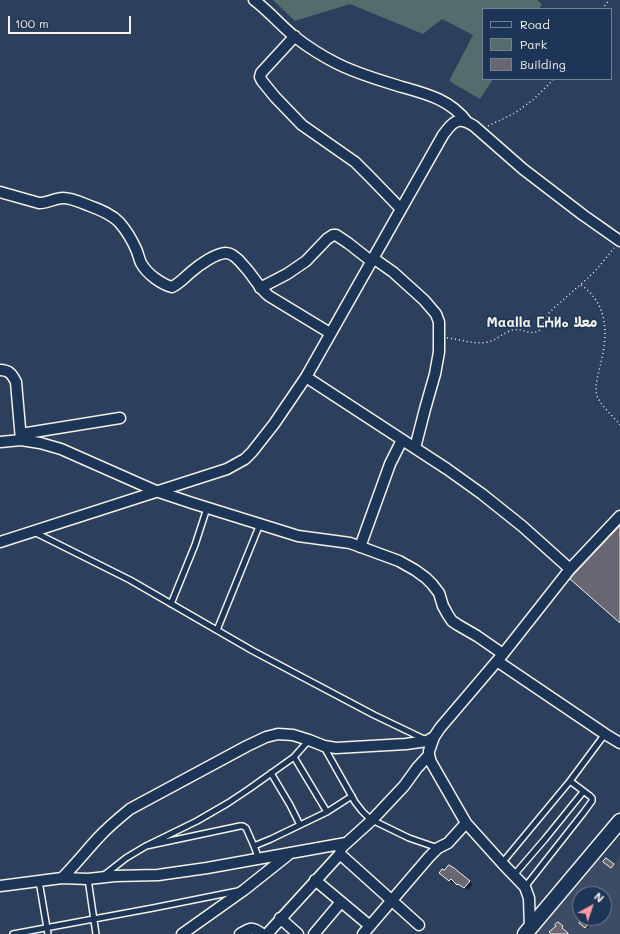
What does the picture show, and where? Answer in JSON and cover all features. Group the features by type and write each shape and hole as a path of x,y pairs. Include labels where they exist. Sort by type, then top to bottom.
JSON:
{"street":[{"path":"254,0 295,36 319,54 355,72 425,93 441,100 454,108 467,122"},
{"path":"295,36 261,73 260,77 262,81 302,125 355,162 401,209"},
{"path":"0,542 228,469 245,459 265,436 306,377 443,135 450,125 456,121 461,120 467,122 479,130 523,169 583,215 619,239"},
{"path":"0,192 39,203 46,203 63,198 74,200 104,211 120,223 128,234 146,270 168,286 172,287 177,284 204,262 225,253 231,254 239,260 260,288 269,296 330,333"},
{"path":"260,288 287,274 306,261 327,239 333,235 336,235 392,272 424,300 436,314 439,322 440,338 435,374 415,448"},
{"path":"0,370 9,372 16,382 21,437"},
{"path":"306,377 447,469 482,494 522,526 570,569"},
{"path":"0,442 120,418"},
{"path":"21,437 61,449 156,491 207,508 298,536 350,543 399,561 426,578 439,593 448,616 458,626 477,636 500,657 605,734 620,743"},
{"path":"360,547 390,464 402,440"},
{"path":"62,878 115,820 130,809 240,749 266,737 278,734 293,735 324,746 336,748 406,744 430,739 500,657 570,569 620,516"},
{"path":"430,739 431,743 429,755 435,770 466,823 525,887 529,898 528,931"},
{"path":"267,934 340,854 341,848 372,820 404,786 429,755"},
{"path":"528,931 620,822"},
{"path":"315,880 340,902 366,930 429,857 438,848 448,843 466,823"},
{"path":"0,886 62,878 88,879 158,875 207,868 346,843"},
{"path":"182,934 244,890 289,854"},
{"path":"340,854 420,926"},
{"path":"314,934 340,902"},
{"path":"280,918 298,934"},
{"path":"240,934 250,928 253,928 262,934"}],"lane":[{"path":"171,604 195,545 207,508"},
{"path":"217,630 260,524"},
{"path":"33,532 130,580 301,677 396,726 430,739"},
{"path":"502,863 570,781 605,734"},
{"path":"101,878 126,858 146,846 197,821 249,790 294,756 309,740"},
{"path":"324,746 352,796 362,811 372,820 409,838 438,848"},
{"path":"294,756 327,812"},
{"path":"271,773 300,825"},
{"path":"525,887 592,801 590,796 570,781"},
{"path":"514,875 546,839 583,792"},
{"path":"254,846 327,812 352,796"},
{"path":"146,846 243,826 246,828 259,858"},
{"path":"88,879 96,934"},
{"path":"39,882 48,931"},
{"path":"13,934 48,931 95,919 244,890"}],"path":[{"path":"603,8 609,0"},
{"path":"479,130 515,113 534,99 553,80"},
{"path":"440,338 450,338 477,343 489,342 512,330 518,329 529,333 537,332 540,330 549,313 597,269 619,239"},
{"path":"580,285 589,291 601,309 606,333 597,394 600,402 620,425"}],"shaded area":[{"path":"620,857 620,934 536,934 572,890 572,926 612,926 612,886 575,886 598,858 610,868"}],"green space":[{"path":"273,0 537,0 542,4 540,8 482,8 482,80 492,80 480,99 449,81 473,35 442,19 423,34 350,4 295,21"}],"building":[{"path":"620,526 620,623 570,579"},
{"path":"606,858 614,864 611,868 603,862"},
{"path":"449,865 470,881 464,888 458,884 457,885 451,879 449,881 439,873 442,869 444,870"},
{"path":"558,922 563,926 562,928 568,934 551,934 549,932"}],"district":[{"name":"Maalla ⵎⵄⵍⴰ معلا","path":"542,323"}]}
